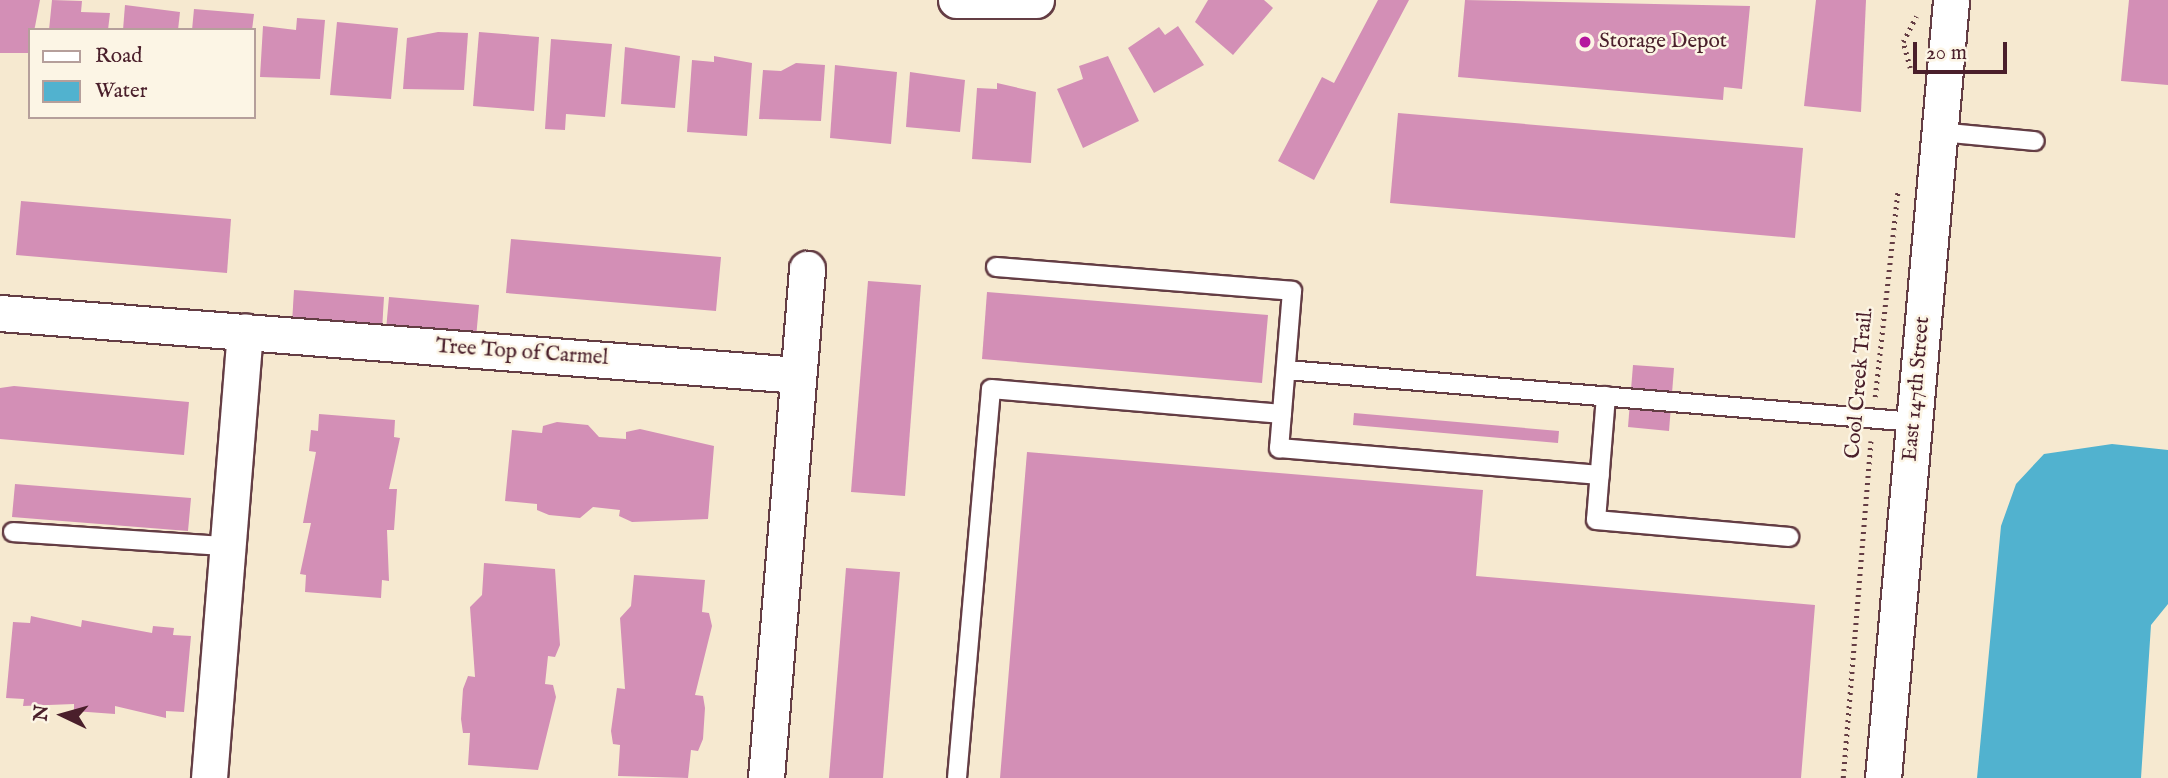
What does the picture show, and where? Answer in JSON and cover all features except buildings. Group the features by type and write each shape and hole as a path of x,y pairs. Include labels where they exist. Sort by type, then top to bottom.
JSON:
{"street":[{"path":"956,0 1035,0"},
{"name":"East 147th Street","path":"1883,778 1939,132 1935,5"},
{"path":"766,778 807,269"},
{"name":"Tree Top of Carmel","path":"0,313 798,374"},
{"path":"209,778 245,331"}],"lane":[{"path":"1939,132 2035,141"},
{"path":"996,267 1292,291 1279,448 1600,475"},
{"path":"1286,370 1914,422"},
{"path":"957,778 991,389 1282,414"},
{"path":"1606,396 1596,520 1788,537"},
{"path":"13,532 226,546"}],"path":[{"path":"1915,81 1903,42 1935,5"},
{"name":"Cool Creek Trail.","path":"1843,778 1886,261 1900,178"}],"water":[{"path":"2112,444 2168,450 2168,604 2151,625 2141,778 1977,778 2001,526 2016,484 2044,454"}],"place":[{"name":"Storage Depot","path":"1585,42"}]}
